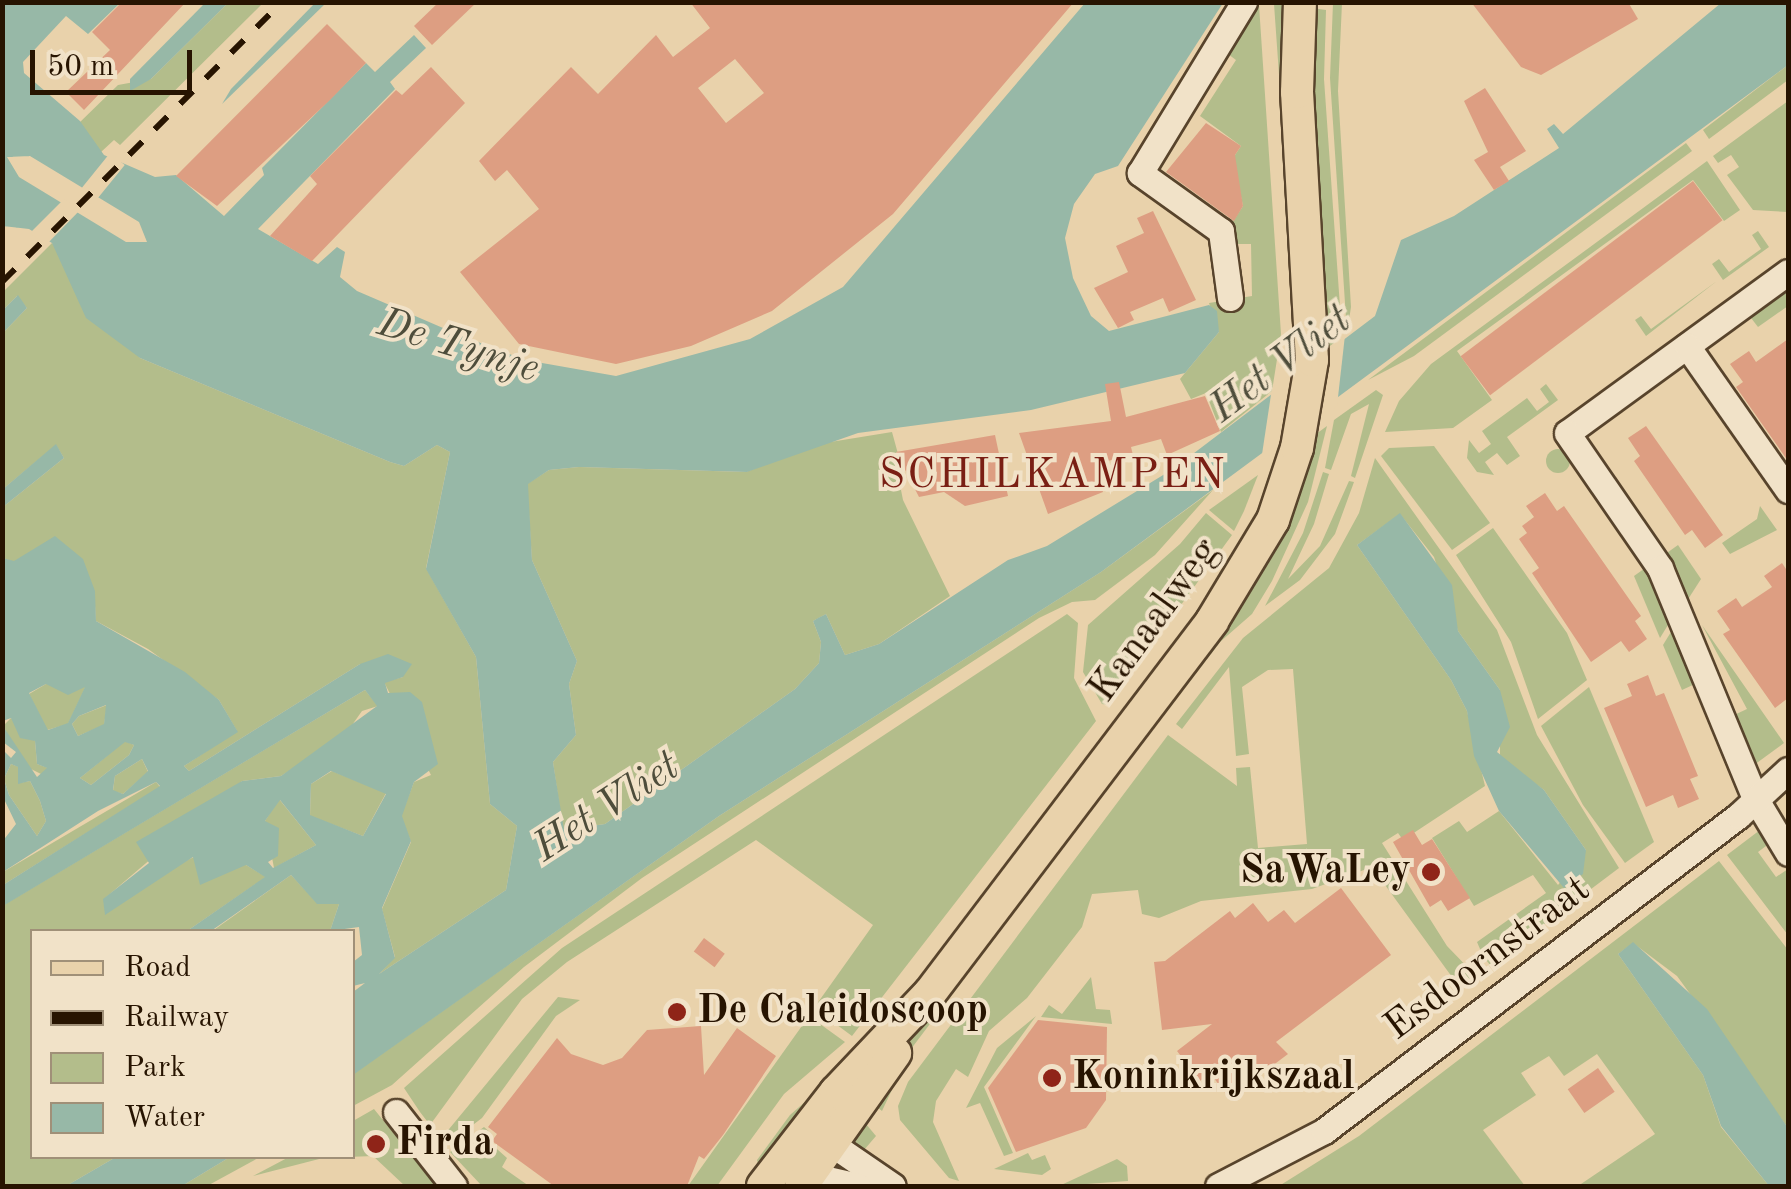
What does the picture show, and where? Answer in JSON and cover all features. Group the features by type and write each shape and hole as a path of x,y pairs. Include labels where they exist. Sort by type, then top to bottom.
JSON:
{"main road":[{"name":"Kanaalweg","path":"805,1181 930,993 1234,591 1273,520 1297,448 1312,360 1297,92 1300,2"},
{"name":"Kanaalweg","path":"763,1186 798,1139 930,993"}],"street":[{"path":"1230,298 1218,226 1140,173 1244,2"},
{"path":"1788,272 1567,434 1660,568 1756,798 1788,853"},
{"path":"1687,346 1788,490"},
{"name":"Esdoornstraat","path":"1218,1186 1324,1130 1788,770"},
{"path":"396,1112 454,1186"},
{"path":"798,1139 835,1141 893,1186"},
{"path":"805,1181 858,1186"}],"green space":[{"path":"228,3 263,3 120,145 114,140 101,152 77,125 118,85 151,79"},
{"path":"1333,3 1342,3 1338,91 1351,307 1347,333 1330,78"},
{"path":"1274,4 1288,5 1300,368 1291,375 1296,315"},
{"path":"1259,5 1281,334 1272,391 1221,432 1206,393 1191,399 1180,379 1219,332 1209,303 1252,296 1251,244 1234,244 1228,229 1243,206 1233,158 1241,146 1200,116 1236,60 1228,54"},
{"path":"1312,8 1326,10 1324,79 1341,321 1340,339 1324,351"},
{"path":"1788,65 1788,80 1709,139 1703,130"},
{"path":"1788,101 1788,212 1753,210 1727,175 1739,167 1731,155 1718,163 1713,156"},
{"path":"1686,143 1692,151 1414,356 1368,380"},
{"path":"1707,161 1740,210 1724,221 1693,180 1457,351 1492,400 1453,428 1385,432 1399,401 1431,364"},
{"path":"1758,231 1769,247 1723,280 1712,264 1719,259 1729,272 1761,249 1752,235"},
{"path":"52,243 140,358 390,462 404,466 437,445 450,452 426,568 476,657 490,804 517,826 506,890 379,974 395,957 382,909 411,842 401,816 414,782 431,775 384,682 403,677 360,664 189,771 184,766 237,731 219,700 148,649 96,621 94,590 3,558 3,507 64,458 56,445 3,489 3,333 27,308 17,296 3,310 3,292"},
{"path":"1717,281 1646,336 1635,320 1641,316 1651,329"},
{"path":"1788,284 1788,306 1758,327 1748,314"},
{"path":"1546,384 1558,400 1507,437 1520,456 1507,465 1497,453 1485,462 1494,475 1477,472 1467,458 1469,440 1479,453 1491,444 1482,431 1527,398 1537,411 1549,402 1540,389"},
{"path":"1376,390 1383,395 1355,478 1351,476 1369,404 1351,414 1331,470 1325,468 1334,420"},
{"path":"1327,426 1308,502 1272,581 1252,614 1220,642 1164,715 1312,437"},
{"path":"892,432 906,483 900,485 903,500 950,596 879,644 845,655 826,614 813,621 821,642 819,663 795,689 605,824 563,830 553,762 576,735 569,684 577,661 532,560 527,484 549,470 579,467 746,472 818,444"},
{"path":"1434,446 1490,523 1452,550 1381,456 1389,448"},
{"path":"1558,449 1567,452 1567,470 1558,473 1549,470 1546,461 1549,452"},
{"path":"1375,458 1497,630 1537,735 1619,868 1490,965 1483,956 1477,942 1546,893 1533,875 1474,906 1432,838 1459,821 1467,832 1499,811 1558,885 1586,850 1544,790 1500,758 1500,690 1458,631 1434,557 1400,514 1357,545 1451,680 1467,711 1485,786 1403,840 1398,833 1382,843 1447,946 1476,976 1460,988 1372,867 1312,889 1201,901 1159,918 1142,914 1138,890 1092,894 1082,927 1027,998 989,1031 968,1077 956,1069 936,1101 933,1122 959,1181 949,1178 900,1120 898,1106 908,1082 1168,735 1237,786 1236,768 1250,767 1258,848 1307,844 1293,669 1268,670 1242,687 1249,754 1236,756 1229,667 1182,729 1176,724 1243,638 1329,568 1359,513"},
{"path":"1323,472 1329,474 1314,524 1288,579 1320,546 1349,481 1354,482 1335,534 1300,580 1265,606 1303,533"},
{"path":"1258,475 1244,511 1234,531 1209,510"},
{"path":"1213,490 1155,555 1095,600 1072,602 1039,618 642,878 524,967 392,1085 355,1105 355,1073 719,816 1101,572"},
{"path":"1760,506 1777,530 1730,554 1722,543 1757,519"},
{"path":"1206,513 1232,535 1108,705 1102,704 1083,672 1088,625 1180,544"},
{"path":"1493,528 1567,633 1587,680 1538,719 1511,642 1456,555"},
{"path":"1678,545 1701,579 1685,604 1664,555"},
{"path":"1648,566 1671,620 1660,638 1634,576"},
{"path":"1067,614 1078,623 1074,678 1096,721 852,1036 814,1008 873,925 756,840 567,962 522,999 430,1125 404,1088 562,948"},
{"path":"1702,625 1784,743 1754,765 1732,716 1747,709"},
{"path":"1674,627 1697,683 1682,690 1663,645"},
{"path":"46,684 86,686 68,724 47,730 29,694"},
{"path":"1589,687 1654,842 1625,863 1583,805 1541,726"},
{"path":"365,690 378,706 362,711 345,735 281,776 242,781 104,899 194,857 246,865 266,877 190,929 30,929 30,1159 113,1159 66,1186 3,1186 2,906"},
{"path":"107,705 104,725 78,736 72,724 79,716"},
{"path":"11,718 35,741 37,764 48,768 43,775 27,767 3,726"},
{"path":"1149,725 1155,726 911,1049 882,1111 872,1103 916,1032"},
{"path":"125,741 134,745 129,755 91,785 80,778"},
{"path":"142,759 148,772 123,794 113,791 115,776"},
{"path":"11,764 19,767 19,783 30,781 40,801 46,821 37,836 9,795 4,779"},
{"path":"332,771 386,793 363,836 310,816 311,784"},
{"path":"156,782 160,787 3,885 3,872"},
{"path":"279,799 316,845 274,868 265,821"},
{"path":"1760,830 1770,843 1758,852 1776,877 1788,869 1788,935 1727,855"},
{"path":"1719,861 1788,950 1788,1128 1677,976 1633,943 1618,954 1703,1075 1721,1127 1769,1186 1578,1186 1655,1134 1597,1054 1564,1076 1549,1056 1521,1073 1536,1095 1483,1130 1525,1186 1279,1186 1359,1136"},
{"path":"291,875 317,903 339,904 331,929 215,929"},
{"path":"1091,977 1096,1009 1110,1010 1112,1024 1041,1017 1049,1005 1062,1014"},
{"path":"558,997 580,1000 556,1016 482,1118 445,1146 440,1140"},
{"path":"809,1016 845,1042 784,1094 717,1186 688,1186"},
{"path":"1036,1016 984,1087 1013,1153 1004,1156 980,1103 966,1108 997,1048"},
{"path":"822,1087 759,1168 757,1160 790,1115"},
{"path":"374,1109 436,1186 405,1186 373,1156 355,1157 355,1120"},
{"path":"861,1118 876,1136 864,1150 852,1140"},
{"path":"484,1127 492,1134 488,1141 507,1158 502,1167 529,1186 482,1186 450,1152"},
{"path":"1028,1153 1032,1160 1045,1155 1051,1169 1042,1175 994,1169"},
{"path":"227,1159 256,1159 207,1186 182,1186"},
{"path":"285,1159 319,1159 253,1176"},
{"path":"1117,1159 1127,1166 1128,1181 1059,1186"}],"water":[{"path":"316,2 326,3 222,104 231,89"},
{"name":"De Tynje","path":"3,3 120,3 88,34 66,16 23,62 24,73 80,121 104,155 155,177 176,175 224,216 264,175 262,168 366,63 375,72 414,35 426,48 390,82 395,89 258,229 318,264 337,247 345,252 340,277 357,291 457,334 525,360 616,376 750,339 843,287 1085,3 1223,3 1118,166 1095,174 1074,204 1065,238 1073,278 1091,316 1109,331 1209,305 1217,311 1219,332 1185,373 1031,410 858,433 747,472 579,467 549,470 528,484 532,560 577,661 569,684 576,735 553,762 564,830 605,824 795,689 819,663 821,642 813,621 818,618 826,614 845,655 879,644 1008,560 1047,546 1173,469 1375,316 1401,240 1454,216 1559,148 1547,129 1554,124 1563,134 1721,3 1788,3 1788,65 1101,572 719,816 355,1074 355,990 365,983 355,986 355,960 362,955 359,927 331,929 339,904 317,904 291,875 214,929 190,929 265,877 246,865 200,885 193,857 105,915 103,899 149,863 136,842 242,781 281,776 377,706 365,690 3,906 3,885 160,786 156,782 98,811 3,872 2,842 16,824 3,797 3,750 11,758 16,752 3,742 3,726 37,777 47,768 37,764 35,741 20,738 11,718 3,721 3,558 14,561 55,536 83,559 95,591 96,621 185,672 219,700 238,732 184,766 189,771 360,664 388,654 412,664 403,677 385,683 388,693 410,692 422,702 438,764 414,782 402,816 411,841 382,908 395,958 379,974 506,890 517,826 490,804 476,657 426,569 450,452 437,445 404,466 390,462 140,358 86,318 52,243 29,229 3,226","holes":["30,156 139,222 147,242 126,242 19,177 7,157","46,684 68,695 85,687 68,723 48,730 29,693","106,705 104,724 78,736 72,724 79,716","125,742 134,745 129,755 91,785 80,778","142,759 148,771 123,794 113,790 115,776","11,764 18,767 18,784 30,781 46,821 37,836 9,795 4,779","331,771 386,794 363,836 310,815 311,784","280,800 316,845 273,868 268,862 278,856 279,828 265,821"]},
{"path":"205,3 228,3 151,79 130,91 130,79"},
{"path":"18,295 27,308 3,333 3,310"},
{"path":"56,444 64,458 3,507 3,489"},
{"path":"1400,513 1452,585 1458,631 1500,690 1510,727 1497,752 1544,790 1586,850 1583,874 1564,888 1499,811 1474,756 1467,711 1451,680 1357,545"},
{"path":"1633,942 1707,1009 1788,1128 1788,1186 1769,1186 1721,1126 1703,1075 1618,954"},
{"path":"113,1159 227,1159 182,1186 66,1186"}],"pier":[{"path":"110,153 125,165 93,205 78,193"},
{"path":"64,199 81,209 46,245 30,233"},
{"path":"1345,335 1337,406 1261,461 1272,388"}],"building":[{"path":"122,2 186,2 84,110 66,92 110,50 92,32"},
{"path":"439,2 477,2 432,45 414,26"},
{"path":"690,2 1074,2 893,214 772,311 691,346 616,364 519,344 460,272 539,209 507,170 495,181 479,161 571,67 598,94 656,35 673,57 710,28","holes":["735,59 764,93 726,123 698,88"]},
{"path":"1471,2 1628,2 1638,19 1541,75 1521,67"},
{"path":"327,24 366,63 330,100 217,206 176,176"},
{"path":"431,67 465,103 312,261 270,236 317,184 310,176 396,90 402,95"},
{"path":"1485,88 1526,151 1500,167 1509,181 1494,190 1474,160 1488,152 1464,101"},
{"path":"1206,123 1241,146 1235,155 1243,206 1234,221 1166,172"},
{"path":"1693,181 1722,220 1490,395 1461,356"},
{"path":"1153,211 1196,300 1169,312 1163,298 1130,312 1134,320 1118,328 1094,288 1128,272 1116,246 1144,233 1137,218"},
{"path":"1788,339 1788,461 1736,387 1743,382 1730,364 1749,351 1756,362"},
{"path":"1119,382 1126,417 1205,396 1220,431 1167,455 1161,439 1131,447 1133,455 1095,464 1103,492 1048,514 1019,433 1111,421 1105,384"},
{"path":"1646,426 1723,535 1705,548 1692,530 1685,535 1634,461 1640,456 1628,438"},
{"path":"995,435 1008,496 965,506 944,492 919,497 896,452"},
{"path":"1545,493 1557,511 1564,506 1641,616 1635,621 1647,639 1629,652 1621,641 1591,662 1532,573 1539,568 1519,539 1527,533 1522,526 1534,517 1526,506"},
{"path":"1782,563 1788,572 1788,698 1775,708 1723,634 1730,630 1717,611 1736,598 1742,607 1772,587 1764,576"},
{"path":"1648,675 1656,696 1664,693 1698,776 1690,779 1699,799 1678,808 1673,795 1646,807 1604,708 1632,696 1627,684"},
{"name":"SaWaLey","path":"1413,830 1422,845 1432,839 1470,898 1448,911 1441,900 1430,907 1393,842"},
{"path":"1341,888 1391,955 1276,1042 1288,1054 1229,1098 1210,1073 1200,1081 1177,1051 1212,1024 1162,1030 1154,962 1165,961 1230,911 1235,918 1253,903 1268,922 1284,910 1295,923"},
{"path":"704,938 725,954 715,967 694,952"},
{"name":"Koninkrijkszaal","path":"1038,1020 1107,1027 1106,1100 1086,1128 1016,1152 988,1088"},
{"path":"701,1026 704,1075 737,1028 776,1056 723,1135 704,1159 699,1156 687,1186 554,1186 492,1141 497,1134 488,1127 557,1038 571,1054 603,1065 622,1058 647,1030"},
{"path":"1598,1068 1615,1092 1584,1113 1568,1089"}],"railway":[{"path":"2,282 282,2"}],"place":[{"name":"SaWaLey","path":"1431,872"},
{"name":"De Caleidoscoop","path":"677,1012"},
{"name":"Koninkrijkszaal","path":"1052,1078"},
{"name":"Firda","path":"376,1144"}],"district":[{"name":"SCHILKAMPEN","path":"1053,476"}],"water label":[{"name":"Het Vliet","path":"1281,365"},
{"name":"Het Vliet","path":"607,808"}]}
